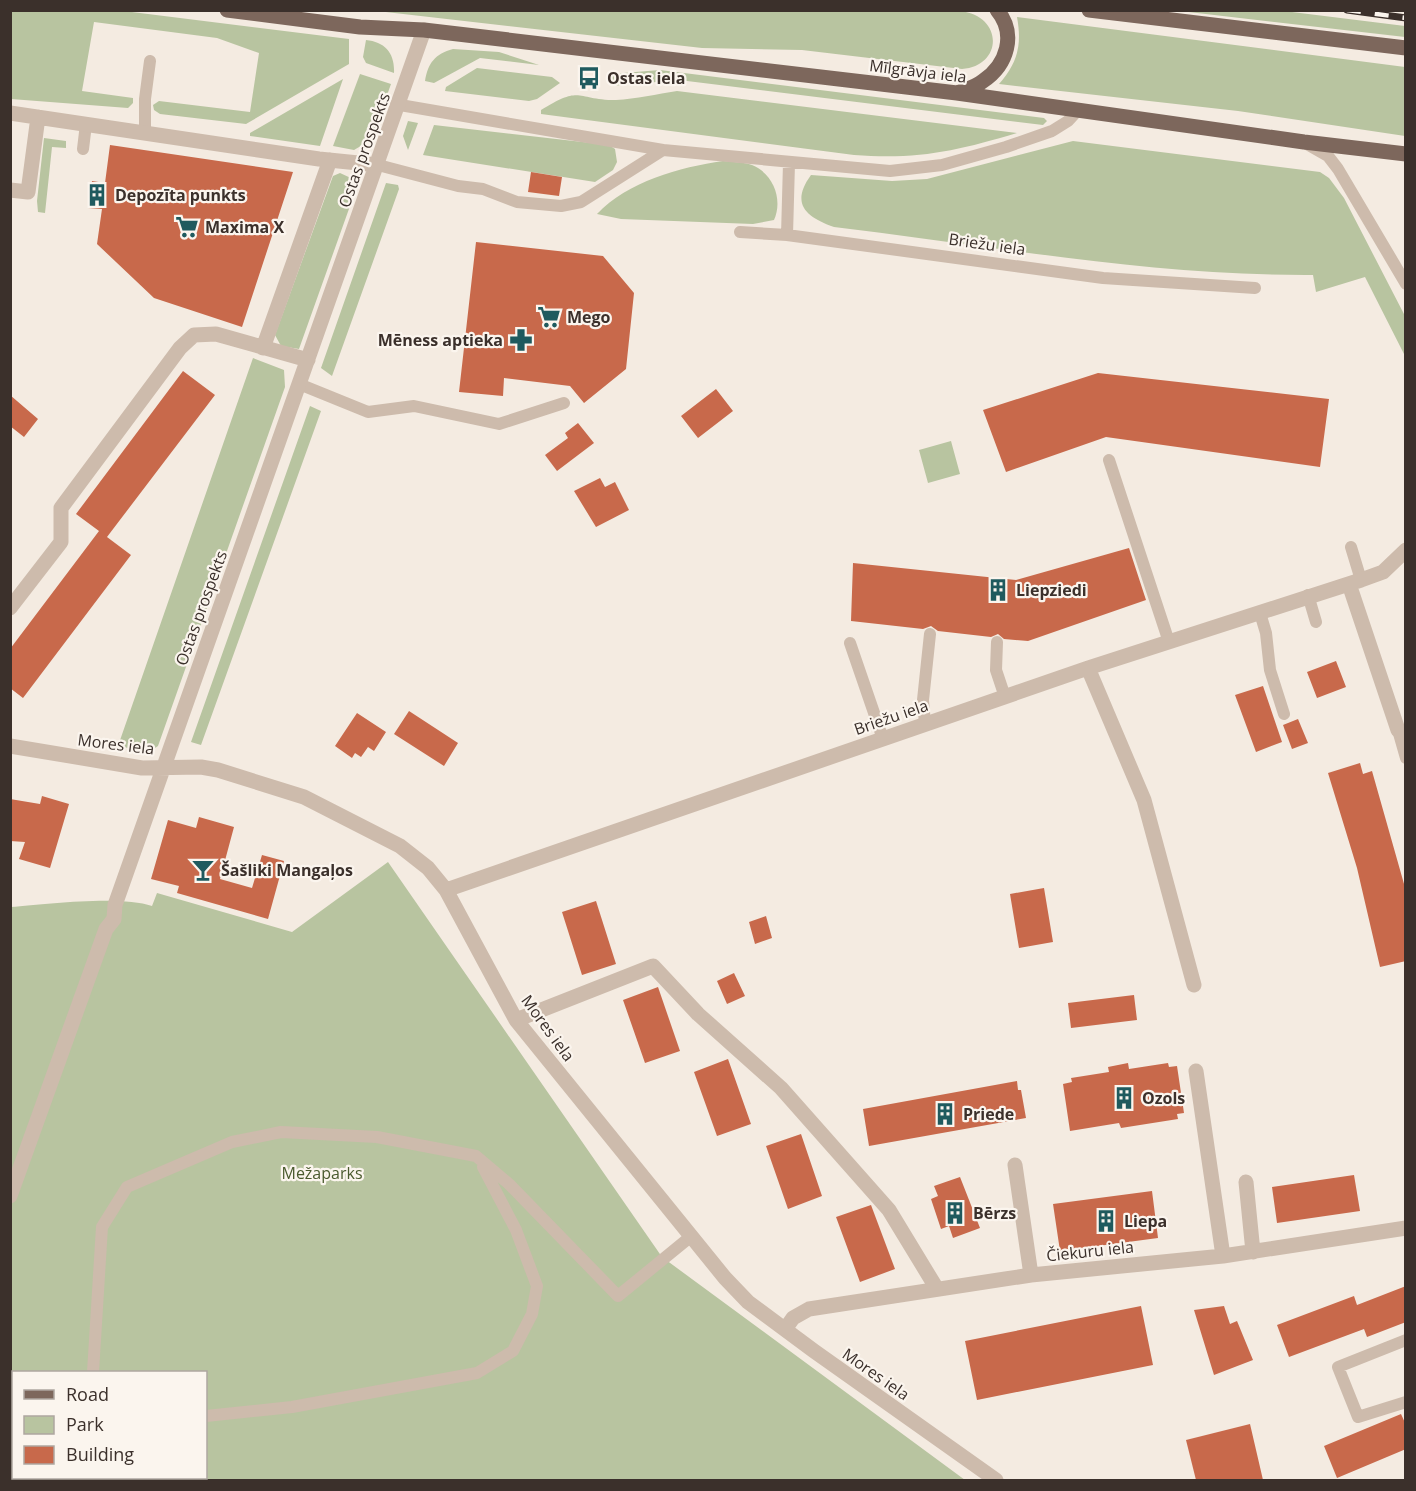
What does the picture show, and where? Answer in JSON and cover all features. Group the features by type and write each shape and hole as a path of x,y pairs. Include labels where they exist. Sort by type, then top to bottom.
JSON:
{"main road":[{"name":"Mīlgrāvja iela","path":"227,10 360,27 424,30 957,93 1304,142 1406,154"},
{"path":"957,93 983,82 1001,64 1008,48 1007,30 997,10"},
{"path":"1089,10 1406,48"}],"street":[{"name":"Ostas prospekts","path":"10,1196 106,929 114,919 115,905 163,767 400,105 424,30"},
{"path":"10,113 378,165"},
{"path":"10,190 28,192 38,117"},
{"path":"263,348 330,160"},
{"path":"10,608 61,542 61,508 180,348 194,335 216,334 308,360"},
{"name":"Briežu iela","path":"446,890 1088,668 1260,613 1308,595 1355,582 1383,572 1406,550"},
{"path":"1355,582 1398,730"},
{"path":"1088,668 1144,800 1194,985"},
{"name":"Mores iela","path":"10,746 142,768 219,770 304,797 400,846 428,868 446,890 516,1020 689,1238 748,1302 996,1480"},
{"path":"516,1020 653,966 698,1014 781,1088 889,1210 937,1289"},
{"path":"1196,1071 1223,1256"},
{"path":"1015,1165 1031,1275"},
{"path":"1246,1182 1253,1252"},
{"name":"Čiekuru iela","path":"786,1328 793,1318 809,1309 1031,1275 1223,1256 1406,1228"}],"lane":[{"path":"145,131 145,99 150,61"},
{"path":"400,105 663,150 890,171 942,165 1053,131 1068,121 1078,109"},
{"path":"83,149 86,124"},
{"path":"1304,142 1328,156 1338,169 1406,284"},
{"path":"378,165 458,186 483,189 517,202 561,207 580,202 663,150"},
{"path":"787,235 789,163"},
{"name":"Briežu iela","path":"740,232 787,235 1103,278 1255,288"},
{"path":"299,384 368,412 414,406 498,424 564,403"},
{"path":"1109,460 1169,642"},
{"path":"1351,547 1355,582"},
{"path":"1308,595 1316,622"},
{"path":"1260,613 1266,633 1270,670 1284,714"},
{"path":"925,724 923,694 930,634"},
{"path":"997,642 996,670 1005,697"},
{"path":"850,643 883,739"},
{"path":"1398,730 1406,758"},
{"path":"93,1371 102,1227 128,1187 232,1142 281,1132 377,1137 476,1156 509,1184 618,1296 689,1238"},
{"path":"207,1416 292,1407 477,1373 513,1351 532,1314 537,1286 516,1230 476,1156"},
{"path":"1406,1340 1338,1367 1358,1417 1406,1402"}],"green space":[{"path":"10,11 124,11 349,39 349,64 246,124 160,114 154,110 153,105 159,101 250,112 259,53 217,38 94,22 82,91 133,98 133,103 128,108 11,99"},
{"path":"377,11 960,11 974,15 985,22 991,31 993,41 991,51 985,59 975,66 962,69 802,50 702,48"},
{"path":"1180,11 1284,11 1405,26 1405,37"},
{"path":"1017,17 1405,67 1405,136 1238,111 999,84 1011,68 1017,53 1019,36"},
{"path":"366,40 379,43 388,50 393,60 394,73 366,63 363,57"},
{"path":"453,49 499,52 539,65 480,58 434,83 425,81 433,60"},
{"path":"477,68 552,77 560,83 537,99 529,101 445,91 446,87"},
{"path":"660,70 1044,118 1047,121 1043,125 679,80 611,86 611,74"},
{"path":"360,74 391,84 371,140 354,150 333,146"},
{"path":"343,79 320,146 250,136 250,133"},
{"path":"677,91 1017,133 937,153 877,156 854,155 541,114 541,110 554,102 572,95 616,100"},
{"path":"408,121 418,123 408,150 403,136"},
{"path":"434,125 609,145 615,149 617,162 613,170 595,182 423,155"},
{"path":"44,138 66,141 66,148 52,147 45,213 38,212 37,201"},
{"path":"1073,141 1320,172 1329,178 1344,198 1405,316 1405,356 1365,277 1316,292 1313,275 1192,271 1132,265 834,227 809,214 802,202 805,185 811,175 892,181 927,179"},
{"path":"723,161 752,165 766,175 775,188 777,196 777,212 774,220 753,224 621,219 597,214 623,193 655,178 689,167"},
{"path":"340,173 353,179 355,192 299,349 281,346 275,335 333,176"},
{"path":"386,183 398,185 399,189 332,376 321,368"},
{"path":"253,358 284,370 285,387 158,746 149,752 118,746"},
{"path":"310,406 321,411 201,745 191,742"},
{"path":"951,441 960,474 928,483 919,450"},
{"name":"Mežaparks","path":"388,862 662,1257 965,1480 11,1480 11,907 103,901 122,901 152,906 157,893 292,932"}],"building":[{"name":"Maxima X","path":"110,145 293,172 242,327 154,298 97,244 102,209 88,208 92,181 105,183"},
{"path":"531,172 562,177 559,196 528,192"},
{"name":"Mego","path":"476,242 603,256 634,293 626,369 584,403 570,386 504,378 503,396 459,392"},
{"path":"183,371 215,395 107,537 131,555 23,698 10,688 10,649 99,531 76,514"},
{"path":"1098,373 1329,399 1320,467 1106,437 1006,472 983,410"},
{"path":"716,389 733,411 698,438 681,416"},
{"path":"10,395 38,419 24,437 10,426"},
{"path":"578,423 594,443 557,471 545,455 568,438 565,433"},
{"path":"600,478 605,487 615,482 629,510 596,527 574,491"},
{"name":"Liepziedi","path":"1129,548 1146,600 1028,641 1004,639 998,634 991,637 938,631 931,626 923,629 851,621 853,563 1016,580"},
{"path":"1336,661 1346,687 1317,698 1307,672"},
{"path":"1263,686 1282,742 1256,752 1235,695"},
{"path":"409,711 458,743 444,766 394,734"},
{"path":"357,713 386,732 374,751 368,747 361,757 355,753 352,758 335,746"},
{"path":"1298,719 1308,743 1292,749 1283,725"},
{"path":"1360,763 1363,774 1372,771 1406,891 1406,961 1380,967 1357,868 1328,773"},
{"path":"42,796 69,804 50,868 19,859 25,842 10,841 10,799 40,804"},
{"name":"Šašliki Mangaļos","path":"199,817 234,827 220,879 252,888 262,855 284,861 268,919 177,893 179,886 151,879 168,820 196,828"},
{"path":"1044,888 1053,942 1019,948 1010,894"},
{"path":"596,901 616,964 582,975 562,912"},
{"path":"766,916 772,938 755,944 749,922"},
{"path":"734,973 745,996 727,1004 717,981"},
{"path":"658,987 680,1051 645,1063 623,1000"},
{"path":"1134,995 1137,1020 1071,1028 1068,1003"},
{"path":"728,1059 751,1124 717,1136 694,1072"},
{"name":"Ozols","path":"1128,1063 1129,1069 1168,1063 1169,1067 1177,1066 1184,1113 1177,1114 1178,1119 1121,1128 1119,1123 1070,1131 1063,1084 1072,1082 1071,1078 1109,1072 1108,1067"},
{"name":"Priede","path":"1017,1081 1026,1118 869,1146 863,1109"},
{"path":"801,1134 822,1196 788,1209 766,1146"},
{"path":"1354,1175 1360,1211 1277,1223 1272,1187"},
{"name":"Bērzs","path":"960,1177 980,1228 953,1238 949,1226 941,1229 931,1199 938,1196 934,1186"},
{"name":"Liepa","path":"1152,1191 1158,1238 1060,1251 1053,1204"},
{"path":"871,1205 895,1269 860,1282 836,1217"},
{"path":"1406,1286 1406,1322 1367,1337 1364,1329 1289,1357 1277,1325 1354,1296 1357,1305"},
{"path":"1141,1306 1153,1365 977,1400 965,1341"},
{"path":"1224,1306 1230,1324 1237,1321 1253,1360 1214,1375 1194,1310"},
{"path":"1401,1414 1406,1425 1406,1449 1337,1478 1324,1446"},
{"path":"1250,1424 1263,1480 1196,1480 1186,1440"}],"railway":[{"path":"1347,10 1406,18"}],"place":[{"name":"Ostas iela","path":"589,78"},
{"name":"Depozīta punkts","path":"97,195"},
{"name":"Maxima X","path":"187,227"},
{"name":"Mego","path":"549,317"},
{"name":"Mēness aptieka","path":"521,340"},
{"name":"Liepziedi","path":"998,590"},
{"name":"Šašliki Mangaļos","path":"203,870"},
{"name":"Ozols","path":"1124,1098"},
{"name":"Priede","path":"945,1114"},
{"name":"Bērzs","path":"955,1213"},
{"name":"Liepa","path":"1106,1221"}]}
